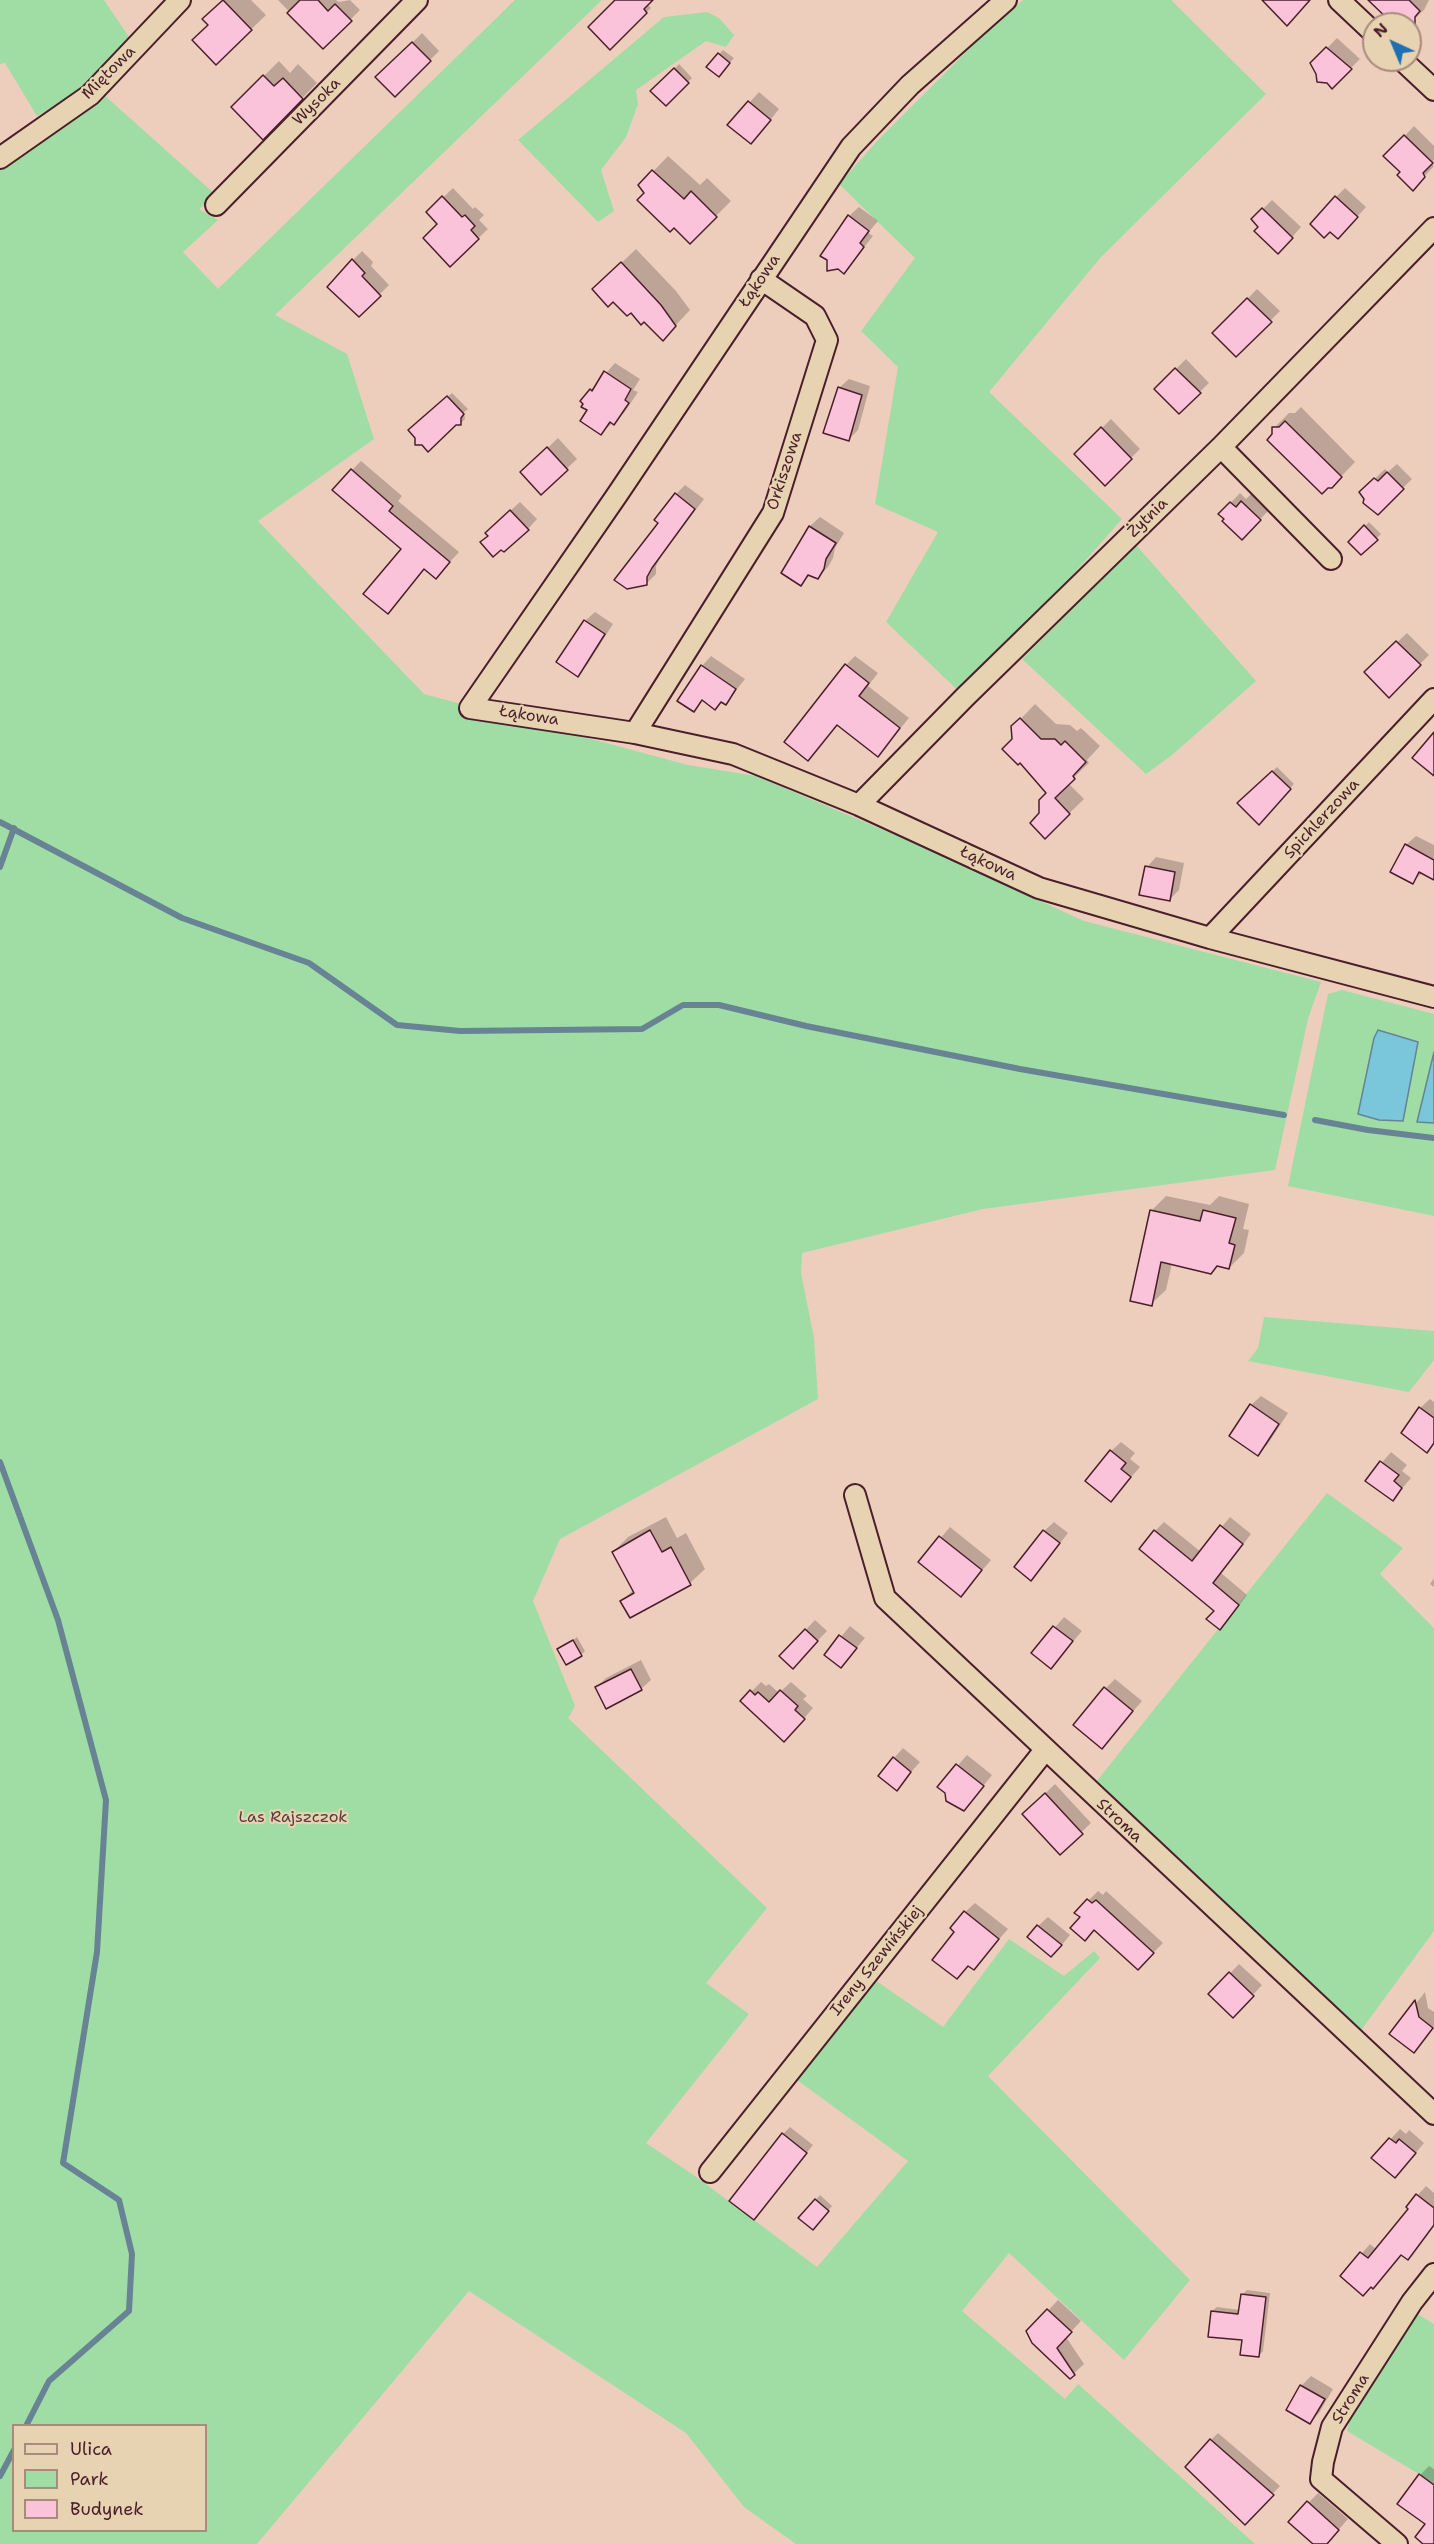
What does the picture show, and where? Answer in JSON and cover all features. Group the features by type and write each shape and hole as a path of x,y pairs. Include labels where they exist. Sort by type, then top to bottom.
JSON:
{"street":[{"name":"Miętowa","path":"0,158 90,95 180,0"},
{"name":"Wysoka","path":"216,205 417,0"},
{"name":"Łąkowa","path":"1006,0 910,85 851,147 617,495 470,708 635,733 733,754 860,805 1039,888 1210,938 1434,997"},
{"path":"1339,0 1362,22"},
{"path":"1415,72 1434,90"},
{"name":"Żytnia","path":"860,805 973,689 1221,447 1434,228"},
{"name":"Orkiszowa","path":"635,733 773,513 827,340 815,316 761,279"},
{"path":"1221,447 1331,559"},
{"name":"Spichlerzowa","path":"1210,938 1434,699"},
{"name":"Stroma","path":"855,1495 885,1598 1434,2114"},
{"name":"Ireny Szewińskiej","path":"710,2172 1045,1750"},
{"name":"Stroma","path":"1397,2544 1322,2479 1323,2462 1332,2427 1412,2302 1434,2274"}],"green space":[{"path":"0,0 104,0 131,40 106,67 74,95 37,116 5,63 0,64"},
{"name":"Las Rajszczok","path":"515,0 602,0 275,315 347,354 374,439 258,521 424,694 688,765 756,776 900,837 1084,921 1321,982 1308,1019 1275,1170 983,1209 802,1253 801,1273 814,1338 818,1399 560,1539 533,1601 575,1706 568,1718 767,1908 706,1983 749,2014 646,2143 695,2176 817,2267 908,2161 797,2080 875,1980 943,2027 1009,1939 1064,1976 1094,1951 1100,1958 988,2076 1190,2280 1124,2360 1009,2253 962,2311 1065,2399 1078,2384 1255,2544 796,2544 744,2507 686,2433 469,2291 257,2544 0,2544 0,150 103,94 216,195 199,209 218,220 183,252 218,289"},
{"path":"1023,0 1171,0 1266,94 1101,257 989,392 1122,519 965,697 886,622 938,532 875,504 898,367 861,331 915,258 839,184 879,139 981,37"},
{"path":"707,12 719,18 734,35 726,47 706,41 636,90 638,104 626,137 601,170 614,211 598,222 518,140 664,17"},
{"path":"1136,545 1256,681 1172,755 1146,774 1022,659"},
{"path":"1342,990 1434,1014 1434,1216 1288,1186 1328,994"},
{"path":"1264,1317 1434,1331 1434,1360 1409,1392 1248,1361 1258,1348"},
{"path":"1327,1493 1403,1548 1380,1574 1434,1628 1434,1931 1359,2033 1096,1782"},
{"path":"1416,2313 1434,2324 1434,2483 1347,2431 1357,2395"}],"water":[{"path":"1378,1030 1418,1042 1403,1121 1379,1120 1358,1114 1374,1038"},
{"path":"1434,1052 1434,1123 1417,1122"}],"building":[{"path":"223,0 252,30 216,65 192,40 208,25 202,19"},
{"path":"300,0 318,0 328,11 335,4 352,21 323,49 287,13"},
{"path":"615,0 653,0 644,9 647,13 610,50 588,27"},
{"path":"1262,0 1310,0 1287,26"},
{"path":"1368,0 1409,0 1420,11 1419,12 1380,12"},
{"path":"412,42 431,61 395,97 375,77"},
{"path":"1326,47 1352,69 1332,89 1327,83 1317,82 1316,74 1310,63"},
{"path":"718,53 730,63 719,77 706,67"},
{"path":"674,68 689,83 666,106 650,91"},
{"path":"263,75 274,86 283,78 303,99 263,140 231,107"},
{"path":"748,101 771,120 751,144 727,125"},
{"path":"1404,135 1433,163 1423,173 1425,177 1413,191 1397,175 1400,172 1383,156"},
{"path":"652,170 684,199 691,191 717,217 690,244 674,228 670,232 637,200 644,193 638,185"},
{"path":"442,196 462,217 465,215 475,226 471,230 479,239 450,267 423,238 437,224 426,212"},
{"path":"1335,196 1358,217 1338,239 1330,232 1324,238 1310,224"},
{"path":"1262,208 1293,238 1278,254 1254,231 1258,227 1251,219"},
{"path":"848,215 869,231 860,243 864,247 844,274 838,269 827,271 827,260 820,256"},
{"path":"352,259 365,273 362,276 381,296 359,317 327,287"},
{"path":"621,262 661,305 676,326 663,341 644,322 641,325 631,313 627,316 613,302 608,307 592,289"},
{"path":"1247,298 1272,322 1236,357 1212,333"},
{"path":"1175,368 1201,393 1179,414 1154,389"},
{"path":"604,371 631,389 625,400 629,403 614,425 610,422 601,435 580,421 587,410 581,407 583,404 580,401 590,389 592,391"},
{"path":"838,387 862,395 849,441 823,433"},
{"path":"447,396 464,414 461,418 461,425 456,425 428,452 422,445 415,445 415,438 408,430"},
{"path":"1285,421 1342,477 1332,488 1328,488 1322,494 1267,440 1272,434 1272,427 1279,427"},
{"path":"1101,427 1132,459 1105,486 1074,454"},
{"path":"547,447 568,470 541,495 520,472"},
{"path":"351,469 393,506 389,511 450,562 436,579 424,569 388,614 363,594 401,549 332,490"},
{"path":"1387,472 1404,489 1378,515 1363,503 1364,499 1359,492 1374,478 1378,481"},
{"path":"675,493 695,509 652,568 647,577 647,585 627,589 614,580 658,523 654,520"},
{"path":"1241,501 1261,520 1242,540 1222,521 1224,519 1218,514 1230,502 1236,507"},
{"path":"510,510 529,530 504,552 501,550 493,557 480,542 488,536 485,533"},
{"path":"1364,525 1378,540 1361,555 1348,542"},
{"path":"809,526 836,543 818,579 808,575 801,586 781,573"},
{"path":"584,620 605,634 578,677 556,662"},
{"path":"1396,641 1421,665 1389,698 1364,672"},
{"path":"845,664 869,683 859,696 900,728 878,757 837,725 808,761 784,742"},
{"path":"701,665 736,689 726,705 721,702 715,710 702,700 694,712 677,701"},
{"path":"1020,718 1041,739 1055,739 1061,745 1065,741 1086,762 1073,776 1075,779 1055,798 1070,814 1045,839 1030,823 1039,813 1039,800 1046,793 1020,763 1018,765 1002,749 1012,739 1011,726"},
{"path":"1434,732 1434,776 1412,758"},
{"path":"1272,771 1291,789 1259,825 1237,803"},
{"path":"1405,844 1434,860 1434,880 1419,872 1413,884 1390,872"},
{"path":"1145,866 1175,872 1170,901 1139,895"},
{"path":"1150,1210 1200,1221 1203,1210 1236,1218 1229,1243 1235,1245 1229,1269 1217,1266 1211,1274 1161,1262 1152,1306 1130,1301"},
{"path":"1250,1404 1279,1424 1258,1456 1229,1436"},
{"path":"1419,1407 1434,1418 1434,1443 1427,1453 1401,1433"},
{"path":"1110,1450 1126,1463 1121,1469 1131,1477 1111,1502 1085,1481"},
{"path":"1380,1461 1399,1475 1394,1481 1402,1488 1393,1501 1365,1481"},
{"path":"1220,1525 1243,1544 1213,1583 1239,1605 1220,1630 1206,1619 1214,1611 1139,1549 1154,1530 1192,1561"},
{"path":"650,1530 662,1552 671,1547 691,1585 630,1618 620,1601 634,1593 612,1552"},
{"path":"1043,1530 1060,1543 1031,1581 1014,1567"},
{"path":"939,1536 982,1570 961,1597 918,1562"},
{"path":"1053,1626 1073,1641 1051,1669 1031,1653"},
{"path":"805,1629 818,1641 793,1669 779,1656"},
{"path":"839,1635 857,1648 841,1668 824,1655"},
{"path":"573,1640 582,1656 566,1665 557,1649"},
{"path":"631,1669 642,1690 606,1709 595,1687"},
{"path":"1104,1687 1133,1711 1102,1749 1073,1725"},
{"path":"750,1690 755,1695 758,1692 769,1702 780,1690 798,1706 795,1710 805,1719 784,1742 740,1701"},
{"path":"893,1757 911,1772 897,1791 878,1776"},
{"path":"956,1764 984,1786 964,1811 946,1801 945,1793 937,1787"},
{"path":"1045,1793 1083,1834 1060,1855 1022,1814"},
{"path":"1087,1899 1092,1903 1096,1900 1154,1953 1138,1970 1094,1930 1085,1941 1070,1928 1080,1917 1074,1913"},
{"path":"964,1911 999,1939 974,1970 968,1966 957,1979 932,1960 954,1932 950,1928"},
{"path":"1037,1925 1062,1945 1051,1957 1027,1937"},
{"path":"1229,1972 1254,1996 1233,2018 1208,1994"},
{"path":"1415,2000 1419,2017 1433,2028 1414,2053 1389,2034"},
{"path":"782,2133 807,2153 754,2220 729,2201"},
{"path":"1389,2138 1396,2143 1399,2139 1416,2153 1395,2178 1371,2158"},
{"path":"1416,2194 1434,2208 1434,2225 1408,2260 1401,2255 1373,2289 1371,2287 1363,2296 1340,2276 1360,2252 1368,2258 1408,2209 1406,2207"},
{"path":"815,2199 829,2211 813,2230 798,2218"},
{"path":"1241,2294 1266,2297 1259,2357 1240,2355 1242,2340 1208,2337 1211,2311 1238,2314"},
{"path":"1047,2309 1072,2332 1057,2348 1075,2375 1070,2379 1032,2343 1026,2331"},
{"path":"1300,2385 1325,2399 1310,2424 1286,2410"},
{"path":"1210,2439 1274,2495 1245,2525 1185,2467"},
{"path":"1419,2474 1434,2485 1434,2544 1423,2544 1415,2537 1425,2524 1397,2504"},
{"path":"1307,2501 1339,2530 1327,2544 1313,2544 1288,2522"}],"waterway":[{"path":"0,822 182,918 309,963 397,1025 460,1031 642,1029 683,1005 719,1005 806,1026 1020,1069 1284,1115"},
{"path":"0,867 14,828"},
{"path":"1315,1120 1368,1130 1434,1138"},
{"path":"0,1462 58,1620 106,1800 97,1952 63,2163 119,2200 132,2254 129,2311 49,2381 27,2424"},
{"path":"0,2476 12,2454"}]}
